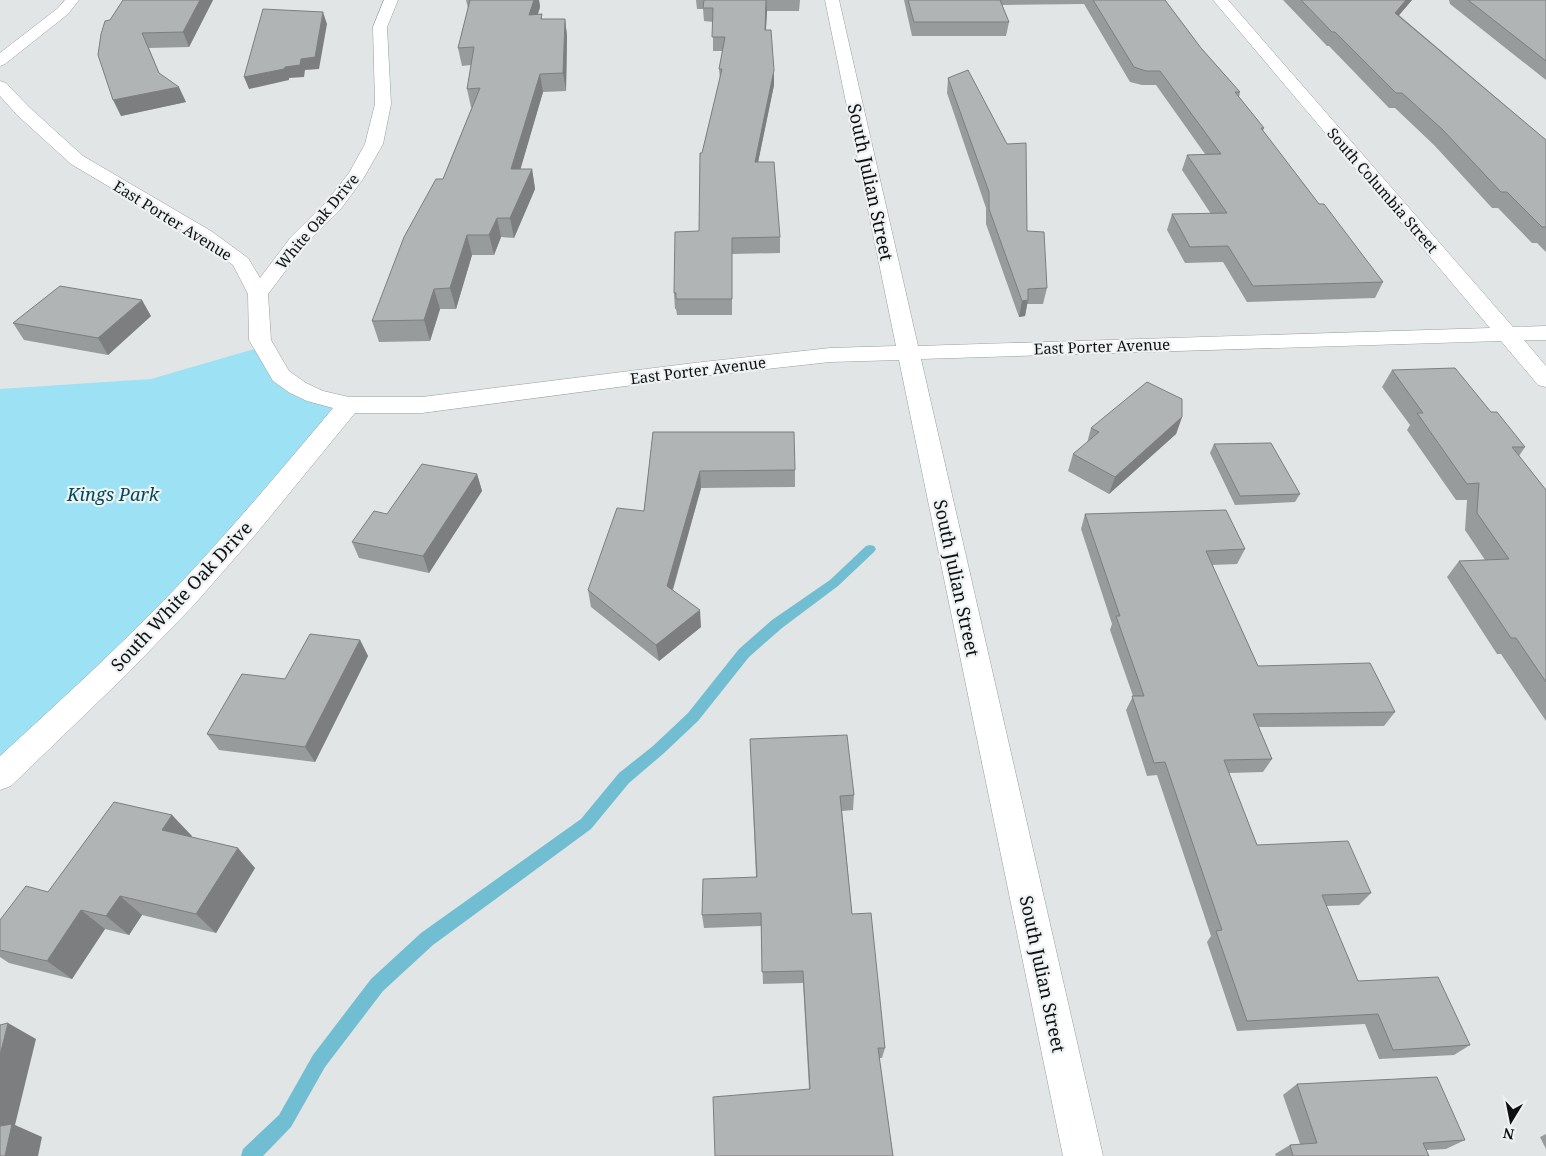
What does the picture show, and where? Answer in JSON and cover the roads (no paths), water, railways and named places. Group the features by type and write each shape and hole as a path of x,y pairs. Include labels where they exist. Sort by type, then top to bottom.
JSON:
{"street":[{"path":"0,61 63,11 72,0"},
{"name":"White Oak Drive","path":"258,294 298,240 333,206 357,175 374,144 383,104 380,27 391,0"},
{"name":"South Julian Street","path":"832,0 1083,1156"},
{"name":"South Columbia Street","path":"1220,0 1546,380"},
{"name":"East Porter Avenue","path":"0,86 23,111 77,160 204,235 241,262 258,294 260,340 281,376 298,388 315,396 349,405 422,405 820,356 908,351 1546,333"},
{"name":"South White Oak Drive","path":"0,776 74,707 182,599 266,505 349,405"}],"waterway":[{"path":"250,1156 285,1121 319,1061 377,985 427,939 586,824 624,778 658,750 693,717 744,653 777,624 834,583 870,549"}],"park label":[{"name":"Kings Park","path":"113,494"}]}
